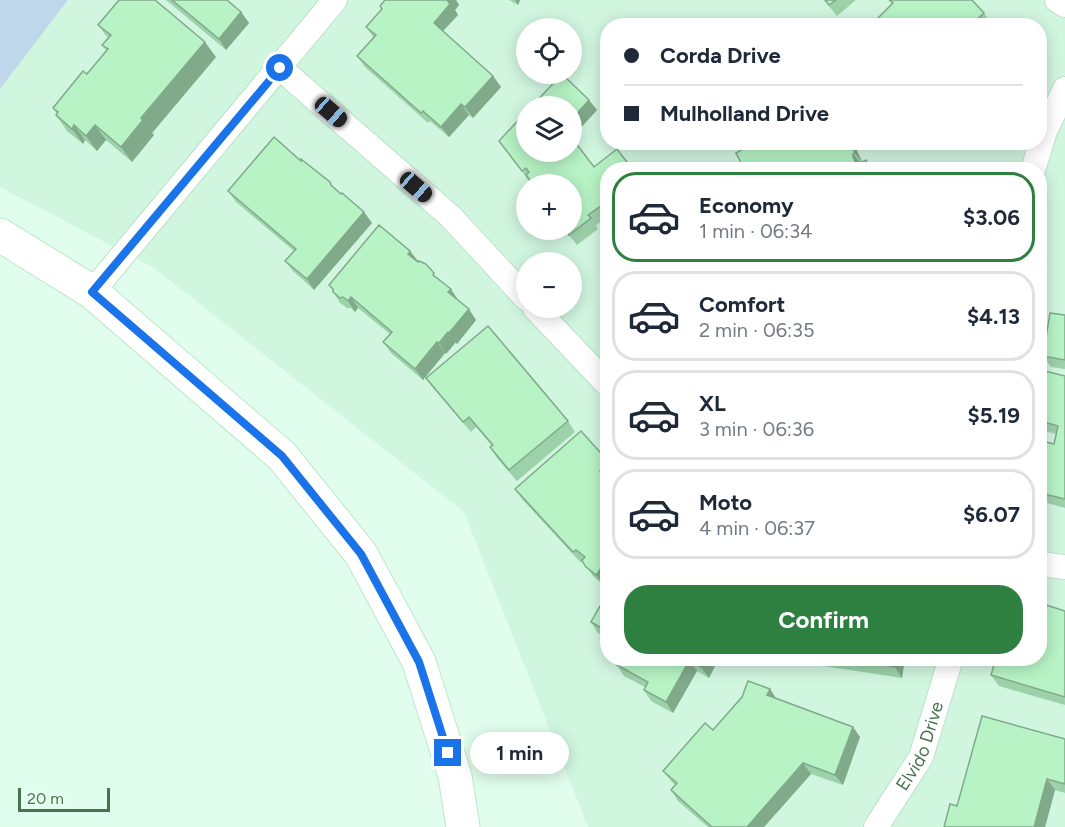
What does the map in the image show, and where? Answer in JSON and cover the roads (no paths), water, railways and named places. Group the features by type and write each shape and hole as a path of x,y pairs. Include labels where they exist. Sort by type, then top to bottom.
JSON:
{"main road":[{"path":"0,236 92,292 282,456 361,554 419,662 455,776 463,827"}],"street":[{"path":"92,292 335,0"},
{"path":"1058,0 1065,5"},
{"path":"280,68 450,216 516,287"},
{"path":"1047,127 1065,89"},
{"path":"544,318 600,377"},
{"path":"1047,565 1065,567"},
{"name":"Elvido Drive","path":"876,827 921,757 949,666"}]}
